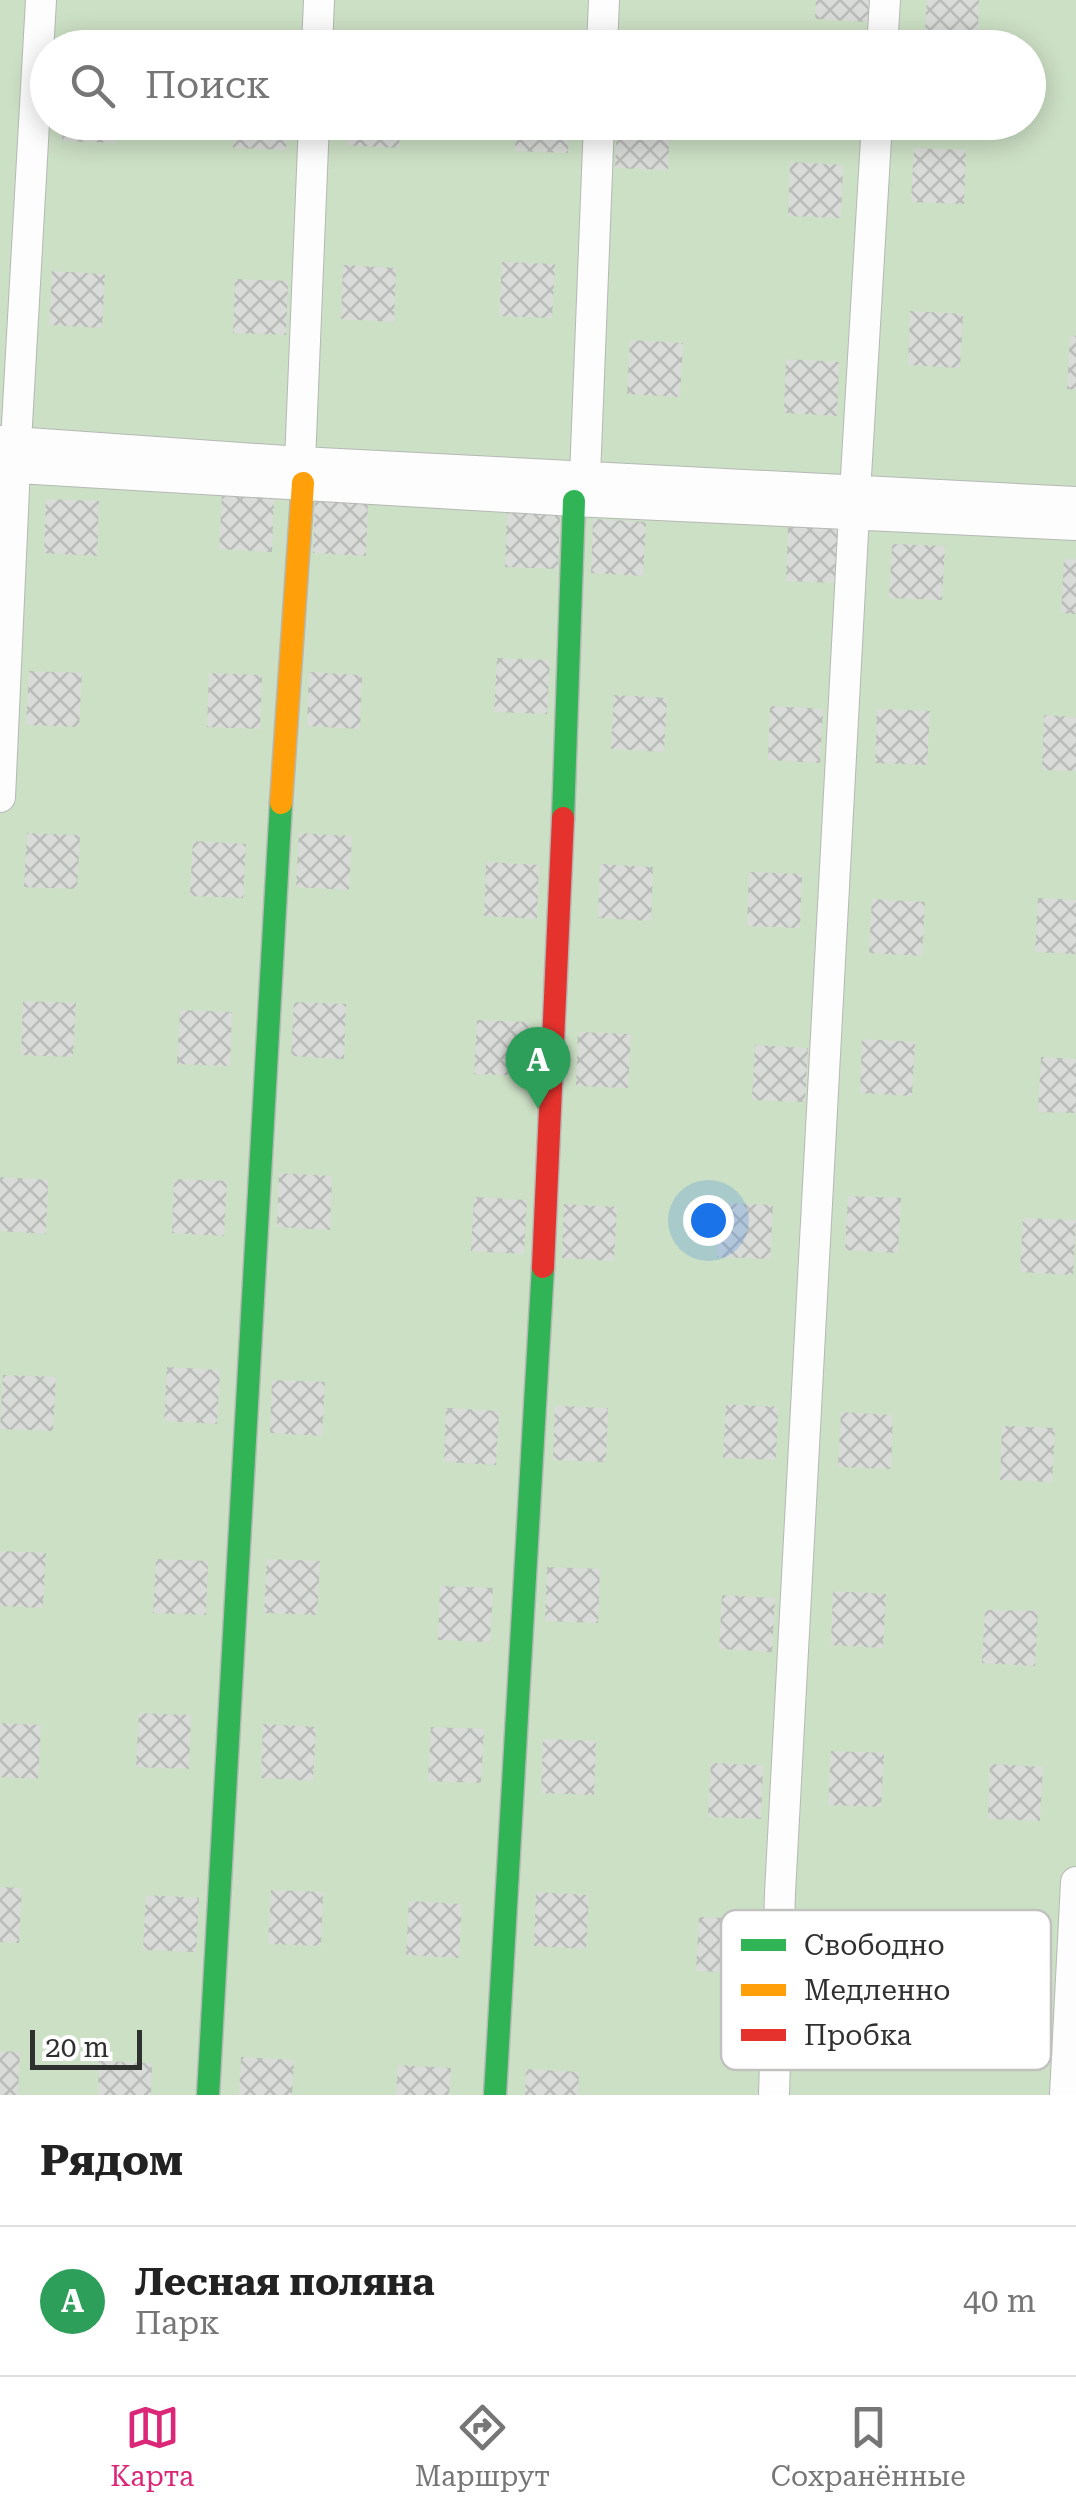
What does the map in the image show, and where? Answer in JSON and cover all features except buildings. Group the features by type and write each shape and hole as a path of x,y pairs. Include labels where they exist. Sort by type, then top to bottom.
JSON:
{"street":[{"path":"39,30 41,0"},
{"path":"318,30 319,0"},
{"path":"603,30 604,0"},
{"path":"883,30 885,0"},
{"path":"0,797 8,455 31,140"},
{"path":"208,2095 301,473 313,140"},
{"path":"496,2095 598,140"},
{"path":"779,1910 877,140"},
{"path":"8,455 855,503 1076,524"},
{"path":"855,503 1076,502"},
{"path":"1064,2095 1076,1882"},
{"path":"774,2095 775,2070"}],"green space":[{"path":"0,0 1076,0 1076,2095 0,2095"}],"traffic: fast":[{"path":"563,818 574,501"},
{"path":"208,2095 281,803"},
{"path":"495,2095 543,1267"}],"traffic: slow":[{"path":"281,803 303,483"}],"traffic: jam":[{"path":"543,1267 563,818"}],"place":[{"name":"Лесная поляна","path":"538,1109"}]}
